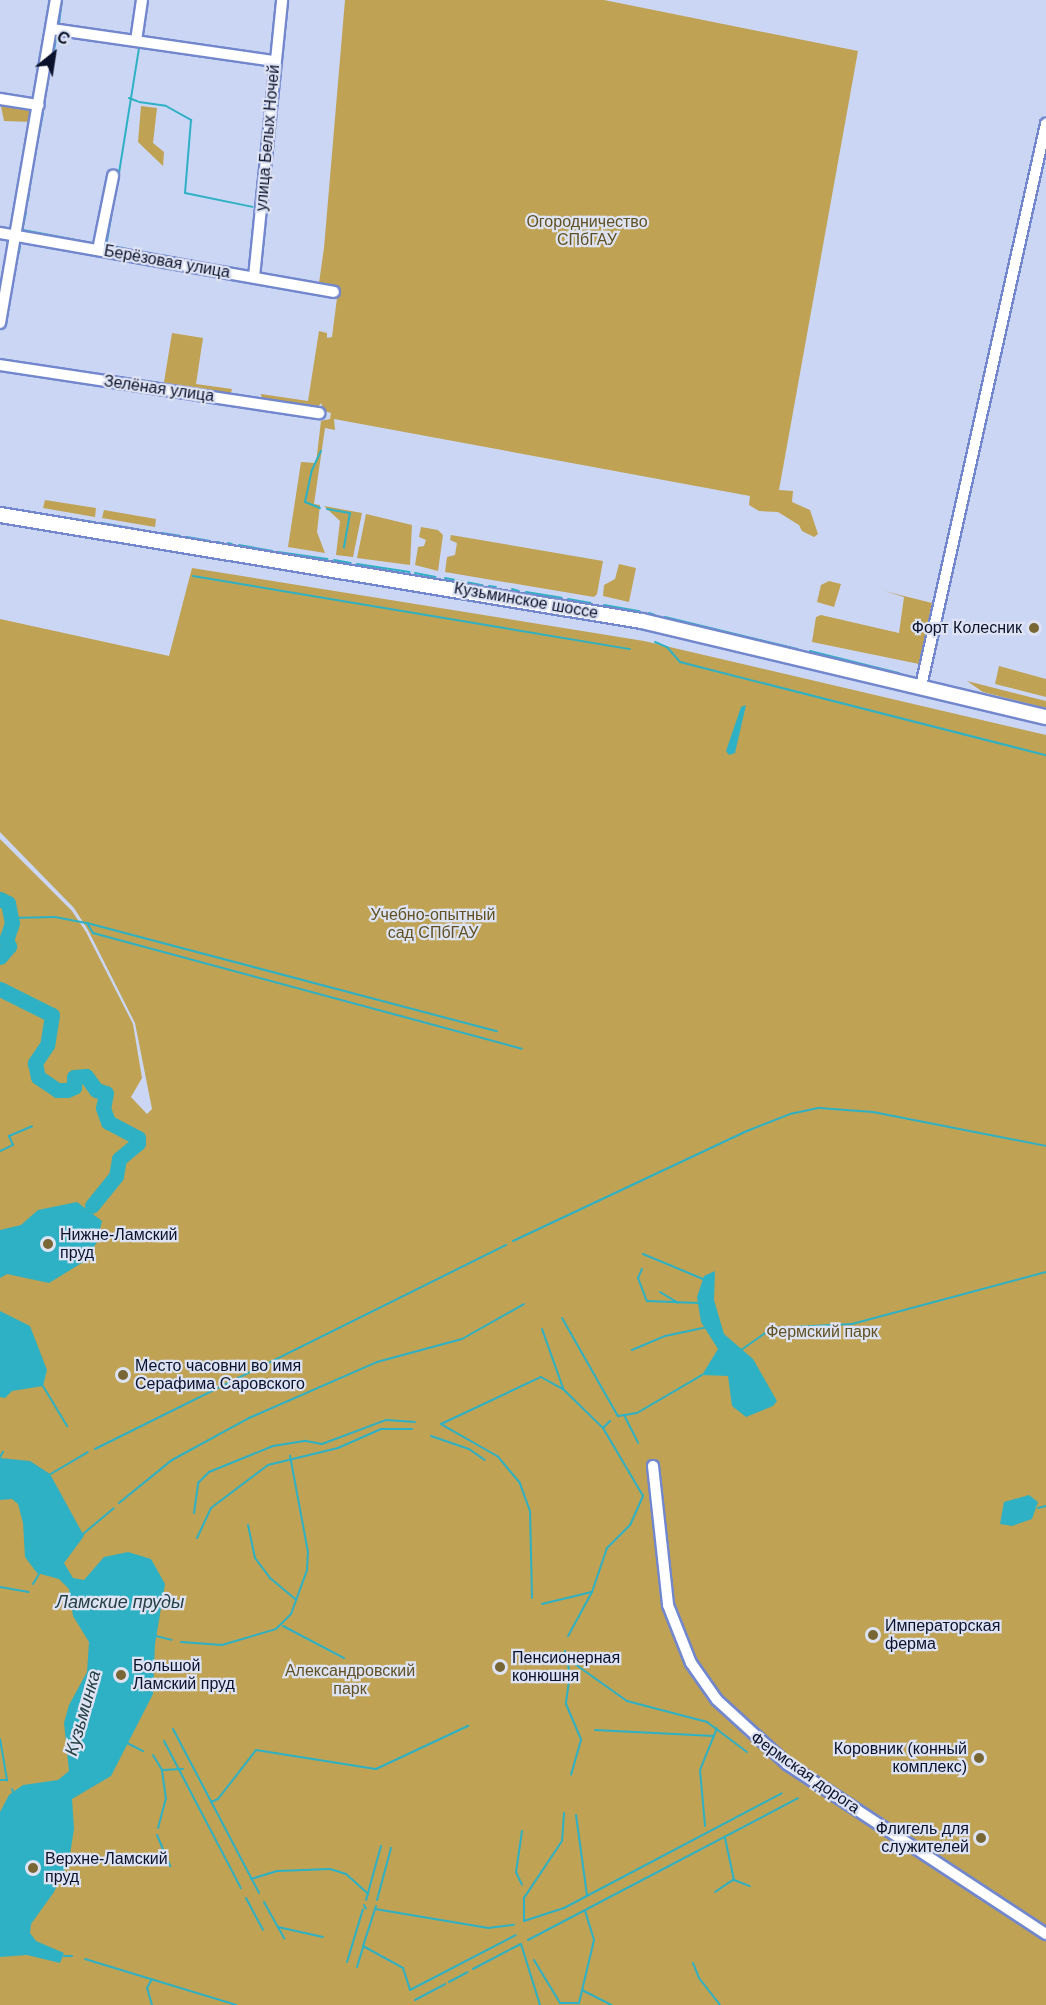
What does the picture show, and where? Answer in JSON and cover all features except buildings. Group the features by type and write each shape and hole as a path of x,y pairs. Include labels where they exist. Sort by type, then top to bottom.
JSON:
{"main road":[{"name":"Кузьминское шоссе","path":"0,515 619,617 1046,717"}],"street":[{"path":"0,323 56,0"},
{"path":"136,41 142,0"},
{"name":"улица Белых Ночей","path":"254,277 274,61 282,0"},
{"path":"52,29 274,61"},
{"path":"0,99 39,105"},
{"path":"921,686 1046,124"},
{"path":"98,250 113,176"},
{"name":"Берёзовая улица","path":"0,233 334,292"},
{"name":"Зелёная улица","path":"0,365 319,413"},
{"name":"Фермская дорога","path":"653,1466 668,1605 691,1663 717,1700 787,1764 1046,1934"}],"green space":[{"name":"Огородничество СПбГАУ","path":"345,0 604,0 858,51 779,490 793,491 792,502 810,510 818,534 814,537 802,531 799,525 778,512 759,511 749,505 750,496 334,419 335,430 325,428 314,504 320,505 317,532 325,553 288,547 301,462 316,463 321,421 330,419 331,413 324,411 321,403 317,408 262,400 261,394 308,401 319,331 327,333 327,338 332,337 338,290 311,285 319,283 324,248"},
{"path":"0,101 33,109 33,122 4,121"},
{"path":"141,106 157,108 153,143 164,152 163,166 138,142"},
{"path":"172,333 203,338 196,384 232,389 230,396 163,388"},
{"path":"45,500 96,508 95,517 43,508"},
{"path":"324,506 362,513 353,557 336,555 340,521"},
{"path":"104,510 156,519 155,527 102,518"},
{"path":"366,514 412,525 410,565 357,558"},
{"path":"421,527 438,530 443,535 438,571 415,565 418,547 424,546 426,540 419,537"},
{"path":"451,535 603,561 597,594 594,597 445,572 447,557 455,555 457,543 450,540"},
{"path":"619,564 636,568 629,602 603,596 604,585 615,579"},
{"path":"192,568 644,641 1046,735 1046,1929 789,1760 751,1730 711,1687 666,1612 698,1683 745,1736 817,1789 1046,1938 1046,2005 0,2005 0,839 72,911 86,932 133,1024 142,1078 131,1097 147,1114 152,1109 135,1023 88,930 74,908 0,832 0,619 169,656"},
{"path":"829,581 841,584 834,607 817,602 821,585"},
{"path":"884,591 932,603 919,664 812,642 816,617 821,615 899,633 904,597"},
{"path":"999,666 1046,679 1046,697 995,684"},
{"path":"967,681 1046,701 1046,708 983,692"}],"water":[{"path":"746,705 735,753 729,755 726,751 741,707"},
{"name":"Нижне-Ламский пруд","path":"77,1202 102,1221 97,1242 85,1261 49,1283 7,1274 0,1278 0,1230 21,1225 38,1210"},
{"path":"715,1271 714,1300 724,1334 753,1359 777,1401 773,1406 746,1417 732,1406 728,1376 702,1375 718,1349 701,1322 697,1297 704,1276"},
{"path":"0,1311 30,1326 47,1370 43,1386 12,1391 5,1398 0,1397"},
{"name":"Ламские пруды","path":"0,1458 30,1461 50,1474 84,1536 64,1563 73,1578 84,1580 104,1557 128,1552 151,1559 165,1584 155,1644 153,1694 111,1776 72,1799 74,1829 69,1861 54,1892 31,1924 30,1933 36,1941 64,1953 60,1963 27,1955 0,1957 0,1812 9,1795 23,1785 58,1780 69,1771 64,1723 69,1705 87,1672 89,1642 73,1616 69,1589 59,1579 37,1573 25,1557 23,1523 18,1504 12,1499 0,1500"},
{"path":"1029,1495 1038,1502 1032,1519 1012,1526 1000,1524 1004,1502"}],"waterway":[{"path":"59,24 62,0"},
{"path":"53,55 57,34"},
{"path":"119,173 139,48"},
{"path":"49,71 51,64"},
{"path":"44,103 48,79"},
{"path":"129,98 137,101"},
{"path":"139,102 166,106 191,120 185,193 253,207"},
{"path":"37,144 43,113"},
{"path":"33,166 36,151"},
{"path":"28,200 32,173"},
{"path":"106,247 115,193"},
{"path":"22,231 26,212"},
{"path":"23,230 92,243"},
{"path":"19,253 20,245"},
{"path":"107,245 127,249"},
{"path":"14,275 17,260"},
{"path":"11,292 13,284"},
{"path":"6,325 10,298"},
{"path":"320,508 305,502 312,470 321,451"},
{"path":"0,507 36,513"},
{"path":"327,509 350,513 344,547"},
{"path":"42,514 93,522"},
{"path":"102,523 152,532"},
{"path":"162,533 180,536"},
{"path":"187,537 209,541"},
{"path":"228,543 232,544"},
{"path":"239,545 272,551"},
{"path":"278,552 328,559"},
{"path":"334,560 351,563"},
{"path":"357,564 409,572"},
{"path":"415,573 436,577"},
{"path":"193,576 630,649"},
{"path":"445,578 482,585"},
{"path":"489,586 496,587"},
{"path":"512,589 519,591"},
{"path":"526,592 562,598"},
{"path":"568,599 591,603"},
{"path":"604,605 639,611"},
{"path":"649,613 655,615"},
{"path":"665,617 797,649"},
{"path":"655,642 667,647 680,662 1046,755"},
{"path":"810,651 899,673"},
{"name":"Кузьминка","path":"0,899 8,903 12,923 6,940 9,946 0,957"},
{"path":"10,918 55,917 87,923 497,1031"},
{"path":"87,923 93,933 522,1049"},
{"name":"Кузьминка","path":"0,989 52,1015 47,1045 35,1063 38,1077 57,1090 67,1090 74,1087 74,1077 86,1076 96,1090 106,1093 103,1108 108,1122 138,1138 138,1143 119,1159 116,1176 92,1206"},
{"path":"513,1241 747,1131 790,1114 819,1108 873,1112 1046,1146"},
{"path":"0,1151 13,1145 9,1136 32,1126"},
{"path":"95,1449 506,1245"},
{"path":"643,1254 703,1279"},
{"path":"642,1269 638,1278 647,1301 698,1303"},
{"path":"741,1350 772,1328 852,1324 1046,1272"},
{"path":"660,1292 678,1303"},
{"path":"119,1503 172,1460 249,1418 377,1362 462,1339 524,1304"},
{"path":"562,1318 618,1416 637,1413 702,1375"},
{"path":"632,1350 665,1336 704,1328"},
{"path":"542,1329 563,1388"},
{"path":"532,1598 530,1511 520,1483 497,1456 441,1424 541,1377 563,1389 603,1428 643,1496 630,1525 607,1548 592,1592 568,1636"},
{"path":"43,1386 67,1426"},
{"path":"625,1417 638,1443"},
{"path":"194,1513 198,1483 209,1472 273,1446 306,1441 322,1444 386,1420 415,1422"},
{"path":"603,1428 610,1421"},
{"path":"197,1538 211,1508 268,1465 338,1448 381,1429 412,1429"},
{"path":"431,1436 469,1449 485,1460"},
{"path":"0,1457 3,1452"},
{"path":"49,1475 88,1452"},
{"path":"181,1642 222,1645 276,1629 291,1614 307,1570 308,1552 290,1456"},
{"path":"1038,1508 1046,1506"},
{"path":"83,1534 114,1508"},
{"path":"248,1525 255,1558 270,1578 296,1600"},
{"path":"33,1584 39,1574"},
{"path":"0,1587 29,1592"},
{"path":"542,1604 592,1592"},
{"path":"283,1626 344,1658"},
{"path":"156,1636 172,1640"},
{"path":"565,1651 570,1674 566,1704 581,1740 571,1775"},
{"path":"565,1657 627,1701 707,1722 747,1752"},
{"path":"211,1802 218,1799 256,1750 376,1769 468,1726"},
{"path":"705,1826 700,1770 717,1728"},
{"path":"173,1729 259,1893"},
{"path":"595,1730 714,1736"},
{"path":"0,1739 7,1780 0,1780"},
{"path":"164,1741 241,1888"},
{"path":"127,1743 143,1751"},
{"path":"153,1755 162,1770 183,1769"},
{"path":"158,1828 166,1799 162,1770"},
{"path":"564,1813 562,1841 524,1898 524,1921 564,1908 782,1793"},
{"path":"528,1940 798,1798"},
{"path":"576,1815 587,1895"},
{"path":"522,1831 516,1872 522,1885"},
{"path":"157,1835 170,1866"},
{"path":"725,1838 734,1880 750,1886"},
{"path":"366,1900 381,1846"},
{"path":"377,1900 391,1848"},
{"path":"251,1879 278,1871 330,1869 346,1874 368,1894"},
{"path":"715,1892 733,1880"},
{"path":"246,1898 263,1930"},
{"path":"264,1902 278,1927 323,1937"},
{"path":"364,1905 366,1909"},
{"path":"376,1906 363,1946 403,1968 410,1990 516,1935"},
{"path":"347,1962 363,1909"},
{"path":"375,1909 488,1928 514,1925"},
{"path":"534,1960 560,2003 579,2003 594,1940 585,1911"},
{"path":"278,1927 284,1938"},
{"path":"511,1949 521,1944 540,2005"},
{"path":"357,1967 363,1947"},
{"path":"473,1969 509,1950"},
{"path":"64,1956 72,1956"},
{"path":"85,1959 236,2005"},
{"path":"693,1963 699,1978 720,2005"},
{"path":"449,1982 468,1972"},
{"path":"152,1979 147,1988 152,2005"},
{"path":"415,2000 445,1984"},
{"path":"582,1990 611,2005"}],"place":[{"name":"Форт Колесник","path":"1034,628"},
{"name":"Нижне-Ламский пруд","path":"48,1244"},
{"name":"Место часовни во имя Серафима Саровского","path":"123,1375"},
{"name":"Императорская ферма","path":"873,1635"},
{"name":"Пенсионерная конюшня","path":"500,1667"},
{"name":"Большой Ламский пруд","path":"121,1675"},
{"name":"Коровник (конный комплекс)","path":"979,1758"},
{"name":"Флигель для служителей","path":"981,1838"},
{"name":"Верхне-Ламский пруд","path":"33,1868"}],"park label":[{"name":"Учебно-опытный сад СПбГАУ","path":"433,924"},
{"name":"Фермский парк","path":"822,1332"},
{"name":"Александровский парк","path":"350,1680"}]}
